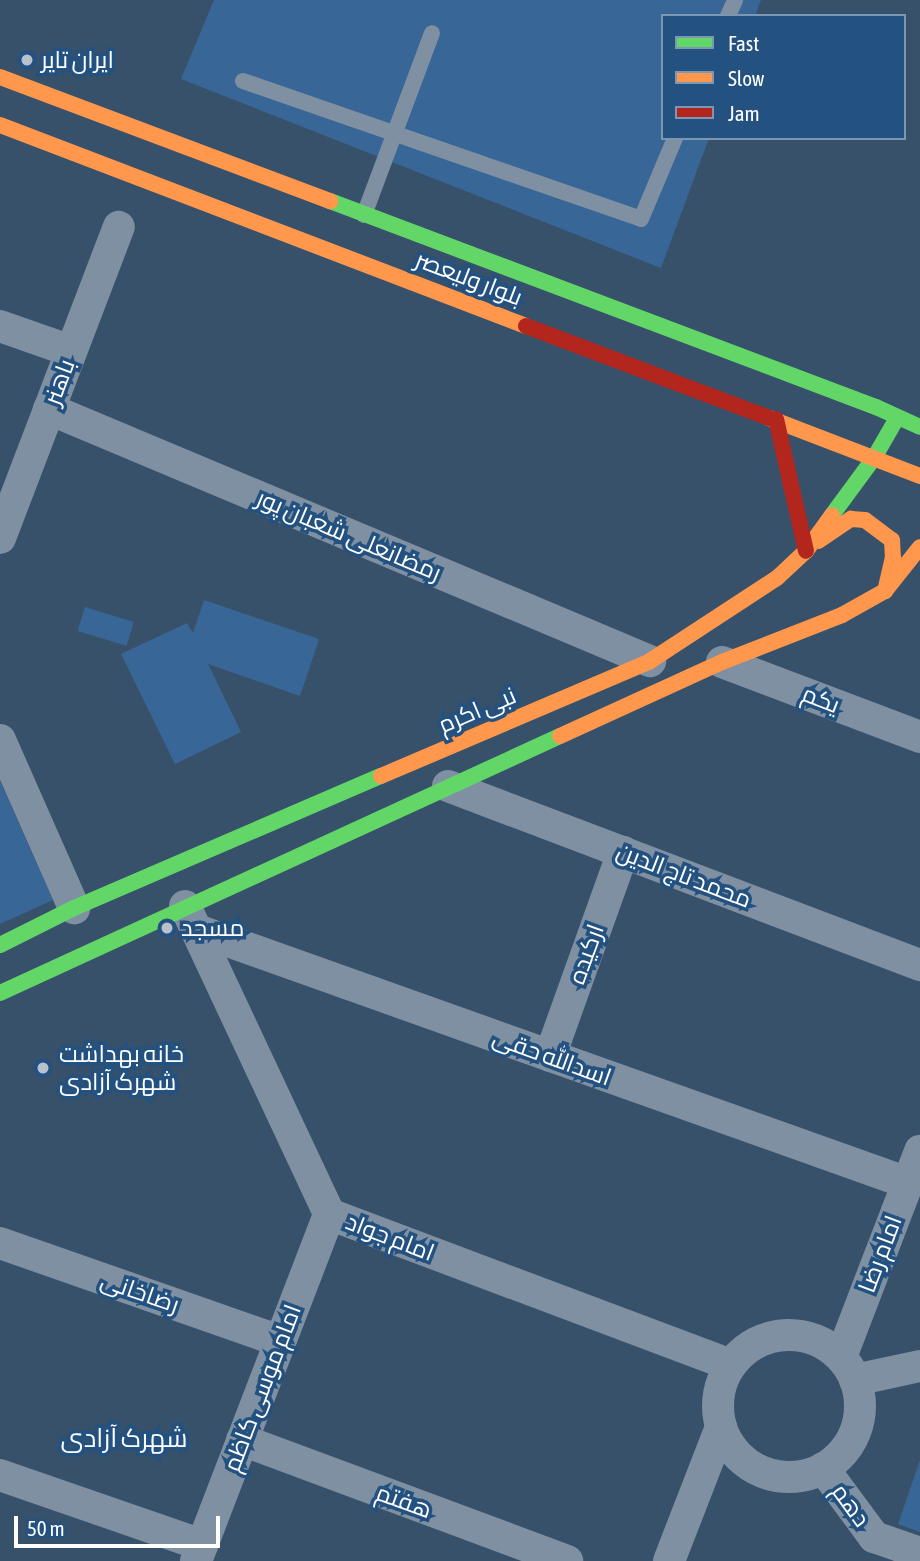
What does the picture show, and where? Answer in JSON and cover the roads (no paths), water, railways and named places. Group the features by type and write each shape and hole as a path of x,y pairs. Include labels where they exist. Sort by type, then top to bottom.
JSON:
{"street":[{"name":"بلوار ولیعصر","path":"0,77 920,427"},
{"name":"بلوار ولیعصر","path":"0,125 920,476"},
{"name":"باهنر","path":"0,537 119,228"},
{"path":"0,326 71,351"},
{"name":"رمضانعلی شعبان پور","path":"49,409 650,661"},
{"name":"نبی اکرم","path":"0,945 74,908 650,661 777,578 806,551 874,458 897,418"},
{"path":"776,419 806,551 833,528 851,519 865,520 892,540 893,558 885,591"},
{"path":"885,591 920,547"},
{"path":"0,993 191,918 447,786 722,662 842,615 885,591 908,584"},
{"name":"یکم","path":"722,662 920,737"},
{"path":"0,740 74,908"},
{"name":"محمد تاج الدین","path":"447,786 920,965"},
{"name":"ارکیده","path":"550,1056 623,852"},
{"name":"اسدالله حقی","path":"191,918 550,1056 908,1184"},
{"name":"امام جواد","path":"191,918 328,1214 730,1365"},
{"name":"امام رضا","path":"848,1368 920,1151"},
{"name":"امام موسی کاظم","path":"199,1553 328,1214"},
{"name":"رضاخانی","path":"0,1243 280,1341"},
{"path":"784,1335 805,1336 824,1344 848,1368 860,1400 855,1430 840,1456 823,1468 804,1475 783,1477 763,1472 745,1462 730,1447 720,1427 717,1406 720,1384 730,1365 745,1349 763,1339 784,1335"},
{"path":"848,1368 920,1366"},
{"path":"669,1561 720,1427"},
{"name":"هفتم","path":"242,1440 567,1561"},
{"name":"دهم","path":"823,1468 874,1536 920,1553"},
{"path":"0,1475 199,1553"}],"lane":[{"path":"364,215 432,33"},
{"path":"243,81 641,219 675,140"}],"place":[{"name":"ایران تایر","path":"27,60"},
{"name":"مسجد","path":"167,928"},
{"name":"خانه بهداشت شهرک آزادی","path":"43,1068"}],"district":[{"name":"شهرک آزادی","path":"124,1439"}]}
